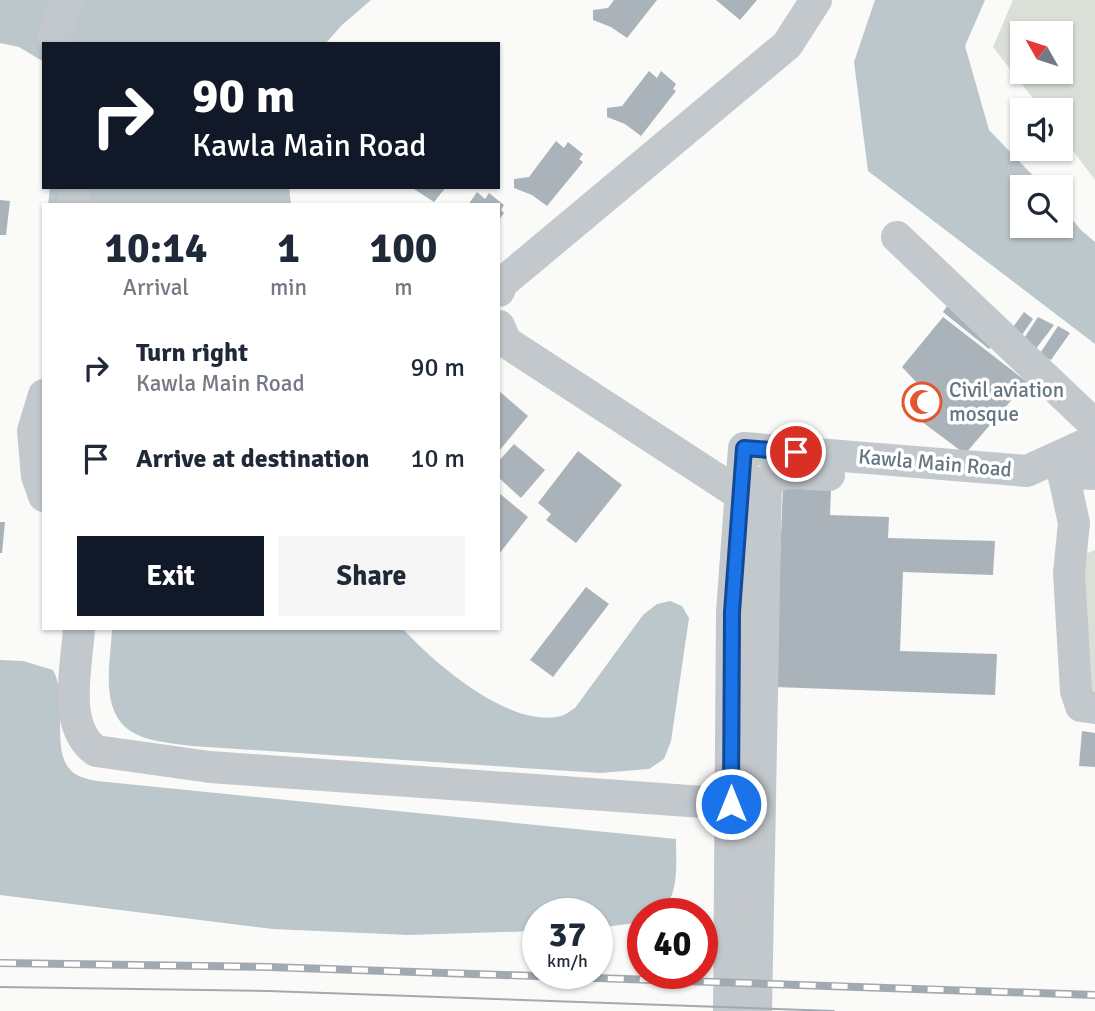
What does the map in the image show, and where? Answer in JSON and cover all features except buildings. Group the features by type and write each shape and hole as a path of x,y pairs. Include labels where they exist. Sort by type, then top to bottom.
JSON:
{"street":[{"path":"55,42 54,36 66,0"},
{"path":"500,288 502,283 787,45 816,0"},
{"path":"897,237 1095,425"},
{"path":"500,328 506,342 741,495"},
{"path":"42,402 33,431 37,476 42,490"},
{"name":"Kawla Main Road","path":"729,1011 732,612 744,448 1027,471 1095,440"},
{"path":"1082,472 1069,572 1076,691 1082,706 1095,708"},
{"name":"Kawla Main Road","path":"756,1011 766,481 786,473 1039,485 1082,472"},
{"path":"79,630 74,706 85,743 96,751 210,767 731,804"}],"shaded area":[{"path":"0,0 371,0 327,42 42,42 42,61 19,47 0,43"},
{"path":"875,0 985,0 965,46 989,130 1010,152 1010,161 1019,161 1032,175 1010,175 1010,238 1073,238 1073,220 1095,242 1095,344 868,171 854,62"},
{"path":"1013,0 1095,0 1095,180 1073,151 1073,98 1033,98 1022,84 1073,84 1073,21 1010,21 1010,69 993,47"},
{"path":"50,189 289,189 291,203 48,203"},
{"path":"1095,550 1095,693 1084,691 1083,555"},
{"path":"670,601 682,606 689,618 671,741 664,759 649,769 600,773 176,744 151,740 129,730 120,721 110,697 112,630 404,630 453,675 497,703 519,713 541,717 561,716 575,708 643,615 657,604"},
{"path":"0,660 23,661 53,670 59,694 63,758 68,767 81,777 97,781 676,839 676,877 671,898 627,898 627,924 613,926 613,898 522,898 522,931 408,935 273,929 0,895"}],"tram line":[{"path":"0,987 268,991 834,1011"}],"railway":[{"path":"0,963 269,967 1095,995"}],"place":[{"name":"Civil aviation mosque","path":"922,402"}],"route":[{"path":"731,804 732,612 744,448 796,452"}]}
